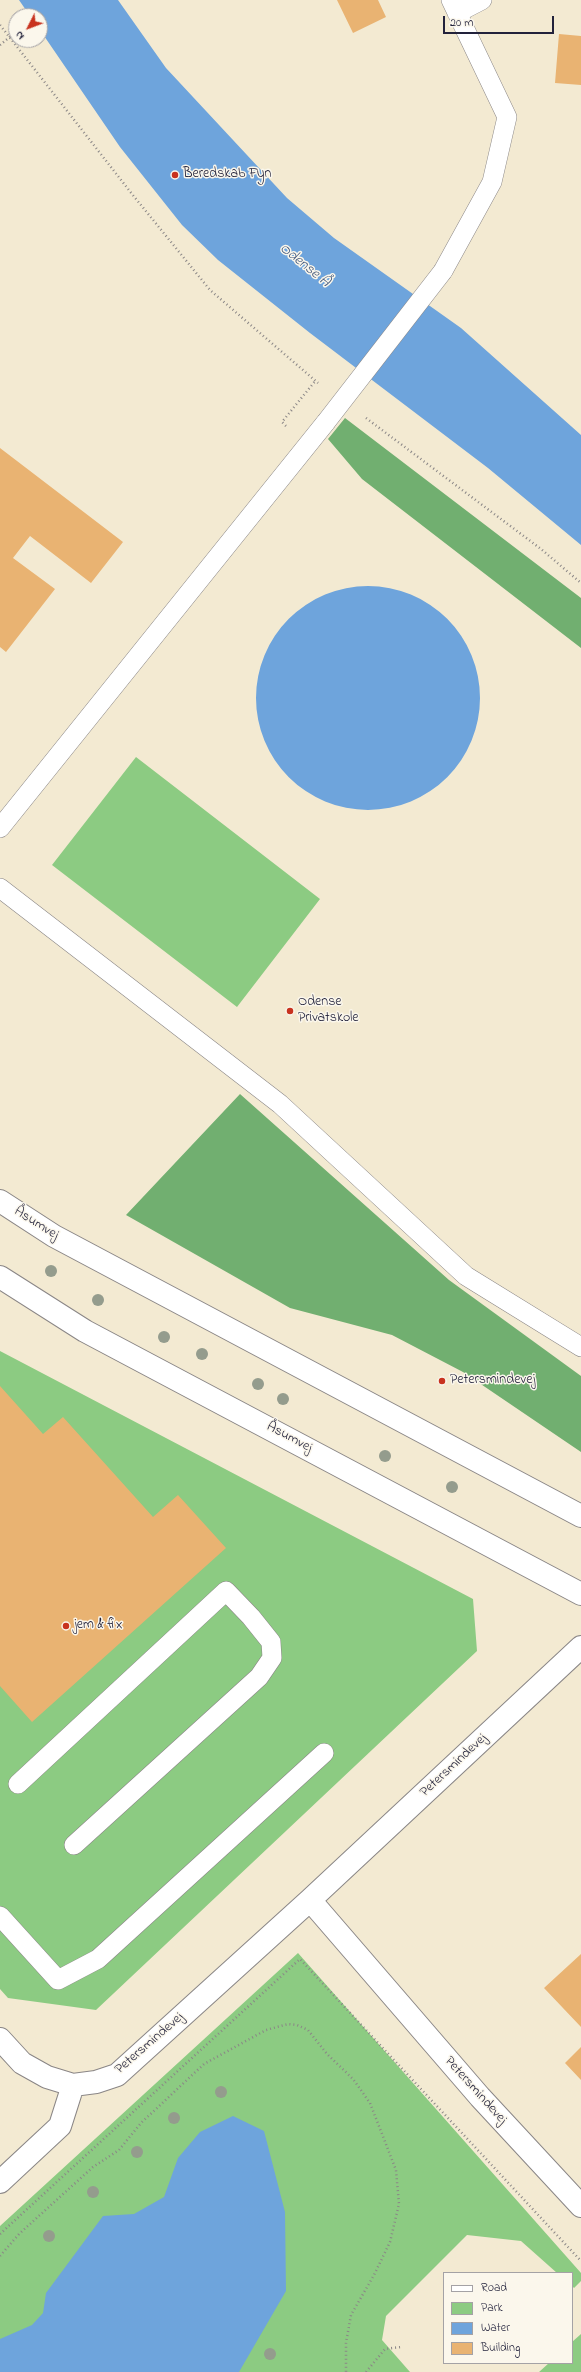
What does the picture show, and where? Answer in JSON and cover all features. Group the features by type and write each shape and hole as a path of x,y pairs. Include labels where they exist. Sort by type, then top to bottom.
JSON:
{"street":[{"name":"Åsumvej","path":"0,1201 61,1239 581,1516"},
{"name":"Åsumvej","path":"0,1277 85,1330 581,1594"},
{"name":"Petersmindevej","path":"73,2085 96,2082 117,2075 310,1900 581,1647"},
{"name":"Petersmindevej","path":"310,1900 480,2098 581,2206"},
{"path":"0,2039 22,2063 47,2077 73,2085 60,2126 0,2182"}],"lane":[{"path":"0,828 326,422 443,271 492,182 507,117 454,6 482,0"},
{"path":"0,888 280,1104 466,1276 581,1346"},
{"path":"18,1784 226,1591 251,1617 271,1642 272,1658 259,1677 74,1844"},
{"path":"0,1916 58,1980 91,1963 109,1949 324,1752"}],"path":[{"path":"0,24 8,33"},
{"path":"0,45 8,38"},
{"path":"20,48 132,194 210,290 322,385"},
{"path":"282,422 316,380"},
{"path":"360,413 541,549 581,583"},
{"path":"0,2234 300,1959 581,2262"},
{"path":"0,2256 19,2234 93,2167 119,2150 141,2123 204,2064 266,2030 288,2024 297,2025 308,2030 327,2054 352,2079 370,2103 396,2170 399,2204 390,2242 374,2275 351,2315 346,2343 346,2372"},
{"path":"366,2372 385,2349 401,2347"}],"green space":[{"path":"345,418 581,598 581,648 362,479 328,439"},
{"path":"136,757 320,899 237,1007 52,865"},
{"path":"240,1094 449,1280 581,1376 581,1452 463,1372 392,1335 290,1308 126,1215"},
{"path":"0,1351 473,1599 477,1651 96,2010 8,1998 0,1989"},
{"path":"298,1953 581,2273 581,2281 574,2288 573,2272 556,2272 521,2241 467,2235 386,2316 382,2340 410,2372 0,2372 0,2226"},
{"path":"581,2334 581,2372 539,2372 548,2364 573,2364 573,2341"}],"water":[{"name":"Odense Å","path":"19,0 118,0 166,68 287,198 334,238 461,328 581,435 581,545 488,468 310,333 218,260 182,225 120,147 48,42 48,8 24,8"},
{"path":"357,586 379,586 401,590 421,599 439,611 455,627 467,645 476,665 480,687 480,709 476,731 472,741 455,769 439,785 421,797 401,806 379,810 357,810 335,806 315,797 297,785 281,769 269,751 260,731 256,709 256,687 260,665 269,645 281,627 297,611 315,599 335,590"},
{"path":"233,2116 264,2131 285,2212 286,2291 239,2372 0,2372 0,2339 32,2325 43,2313 46,2293 103,2216 134,2214 164,2197 178,2158 200,2132"}],"building":[{"path":"337,0 378,0 386,17 353,33"},
{"path":"559,34 581,36 581,85 555,83"},
{"path":"0,448 123,542 91,583 30,536 13,558 55,589 6,652 0,647"},
{"path":"0,1386 43,1434 63,1417 153,1517 178,1495 226,1548 32,1722 0,1686"},
{"path":"581,1954 581,2027 544,1988"},
{"path":"581,2047 581,2080 565,2063"}],"place":[{"name":"Beredskab Fyn","path":"175,175"},
{"name":"Odense Privatskole","path":"290,1011"},
{"name":"Petersmindevej","path":"442,1381"},
{"name":"jem & fix","path":"66,1626"}]}
